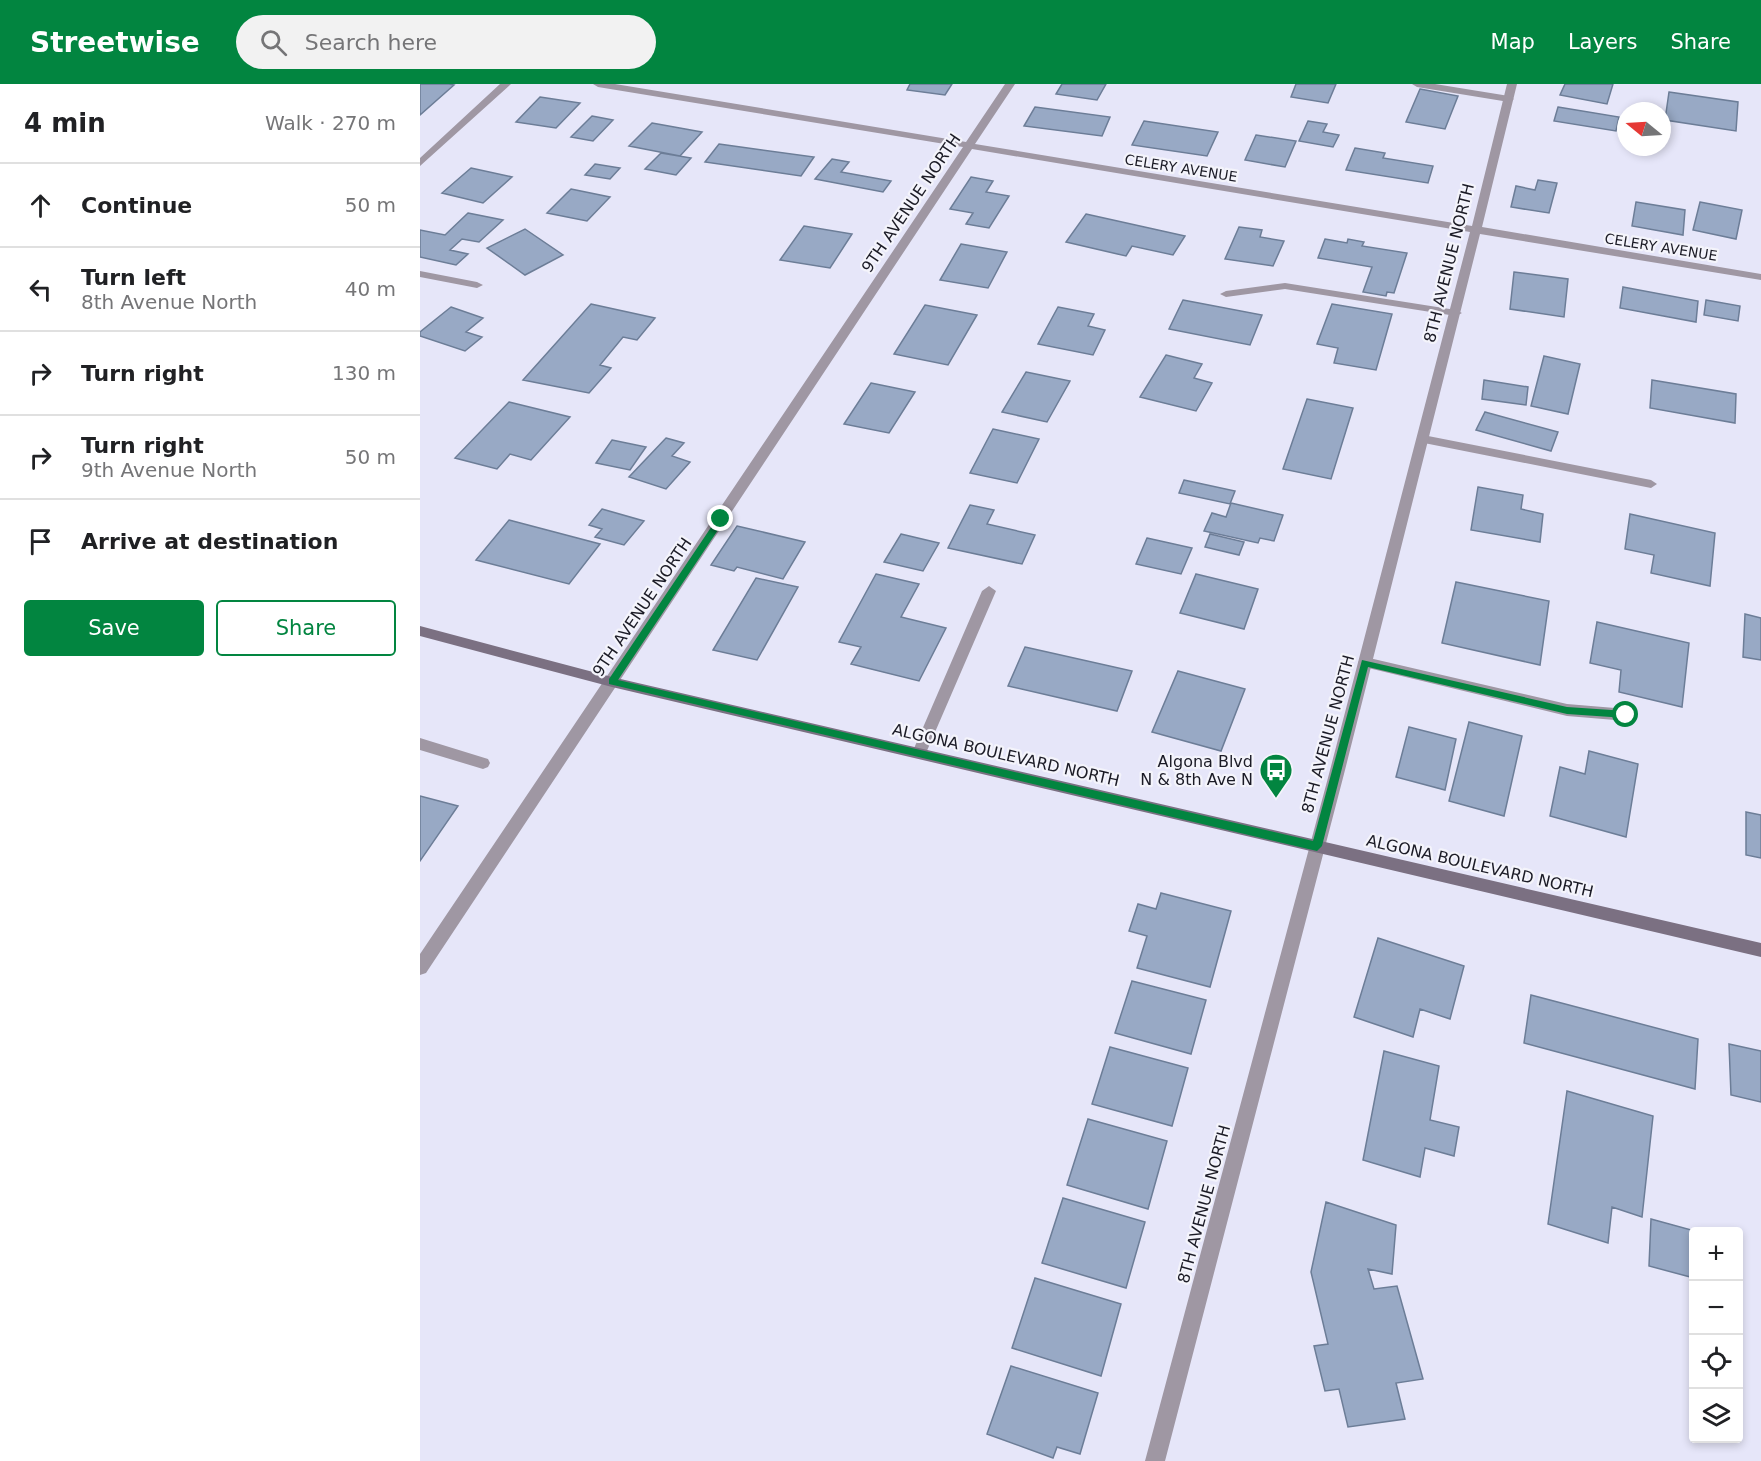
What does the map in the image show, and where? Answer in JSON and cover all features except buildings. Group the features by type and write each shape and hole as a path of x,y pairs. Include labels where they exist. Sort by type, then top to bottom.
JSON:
{"street":[{"path":"420,163 506,84"},
{"name":"CELERY AVENUE","path":"598,84 1761,277"},
{"name":"9TH AVENUE NORTH","path":"420,968 1010,84"},
{"path":"1417,84 1511,91"},
{"name":"8TH AVENUE NORTH","path":"1155,1461 1456,313 1511,91"},
{"path":"420,274 477,285"},
{"path":"1226,294 1285,286 1456,313"},
{"path":"1423,439 1652,484"},
{"path":"920,753 989,591"},
{"name":"ALGONA BOULEVARD NORTH","path":"420,631 612,682 1761,950"},
{"path":"1365,662 1567,710 1626,715"},
{"path":"420,744 483,763"}],"place":[{"name":"Algona Blvd N & 8th Ave N","path":"1276,799"}],"route":[{"path":"721,519 612,682 1317,846 1365,662 1567,710 1626,715"}]}
